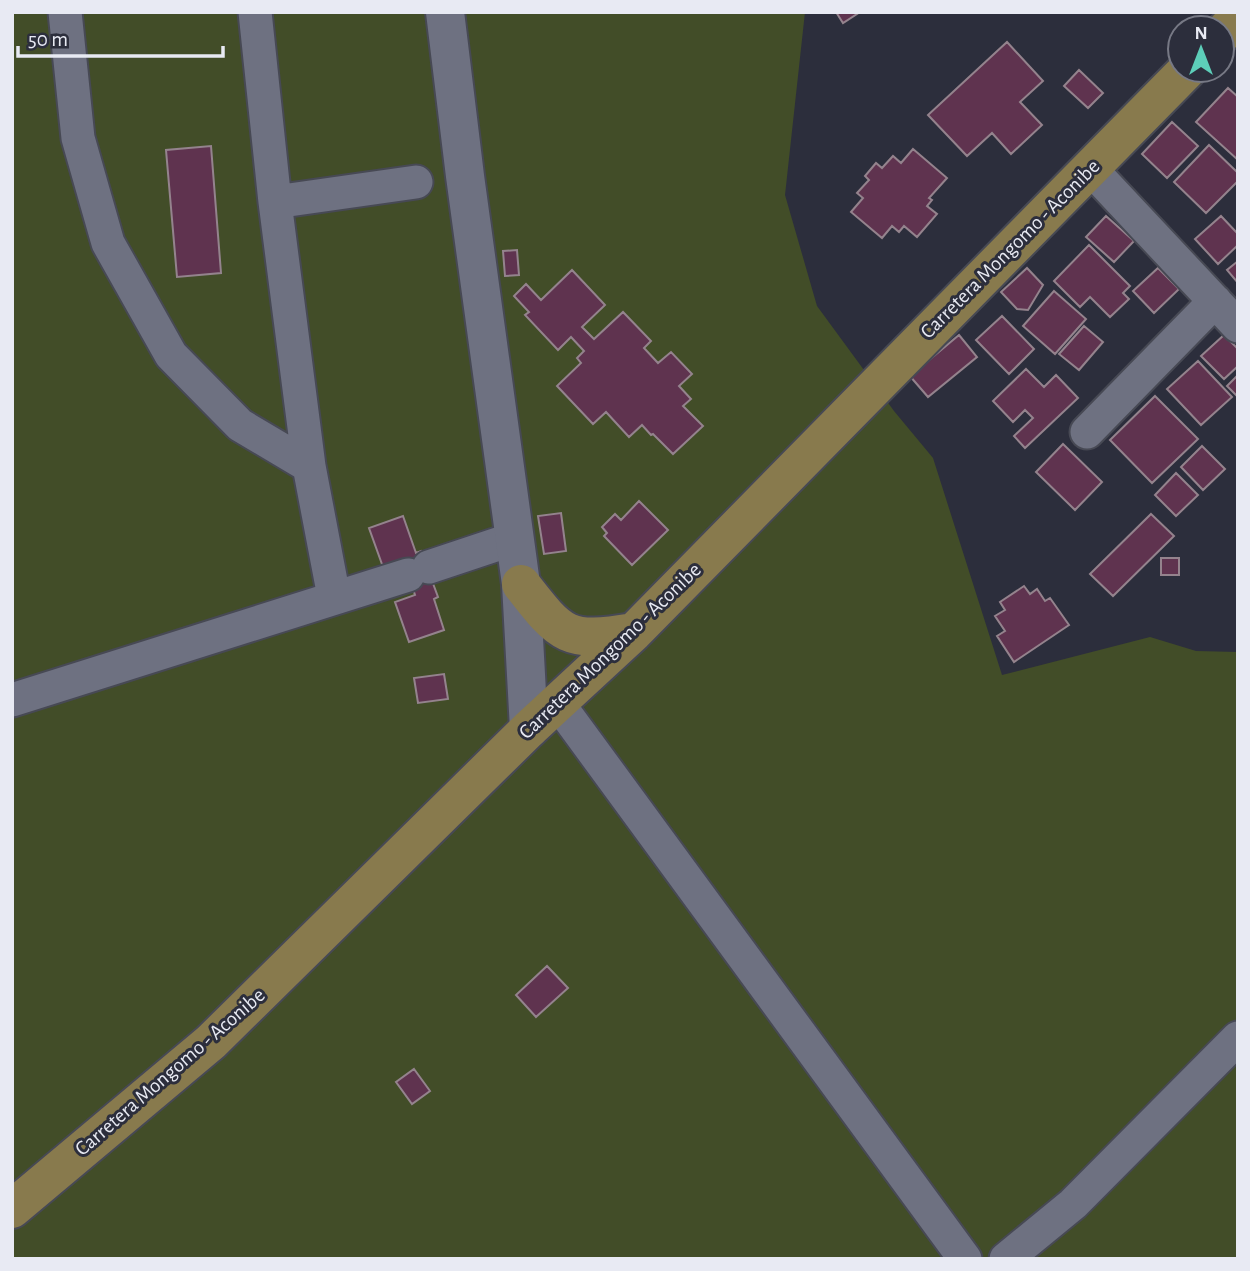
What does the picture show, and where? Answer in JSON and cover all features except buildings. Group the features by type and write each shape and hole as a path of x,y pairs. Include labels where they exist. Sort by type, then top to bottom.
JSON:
{"main road":[{"name":"Carretera Mongomo - Aconibe","path":"12,1209 211,1042 529,729 634,632 1173,84"},
{"path":"521,584 554,625 575,636 601,638 634,632"}],"street":[{"path":"65,12 78,138 108,243 171,355 240,425 309,466"},
{"path":"255,12 275,202 309,466 334,597"},
{"path":"445,12 464,176 516,538 529,729"},
{"path":"1090,168 1238,326"},
{"path":"275,202 416,182"},
{"path":"1087,432 1215,301"},
{"path":"12,699 516,538"},
{"path":"557,702 965,1259"},
{"path":"1006,1259 1073,1204 1238,1038"}],"green space":[{"path":"12,12 805,12 785,195 817,306 894,411 933,458 1002,675 1150,637 1196,651 1238,652 1238,1259 12,1259"}]}
